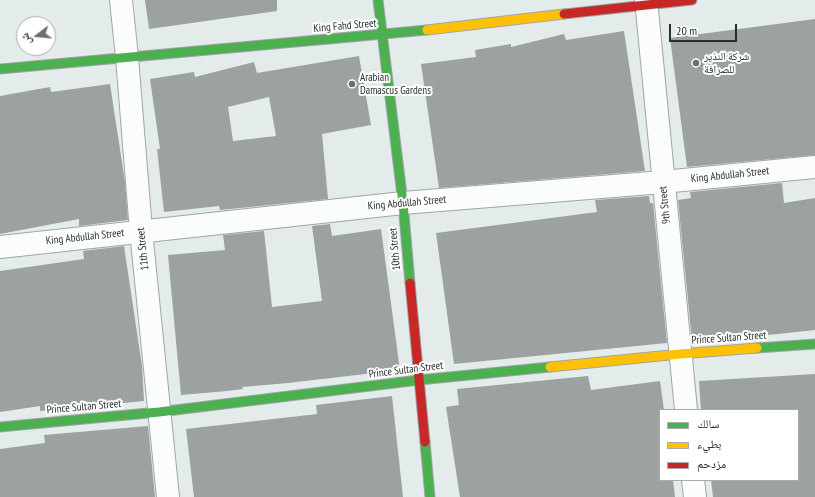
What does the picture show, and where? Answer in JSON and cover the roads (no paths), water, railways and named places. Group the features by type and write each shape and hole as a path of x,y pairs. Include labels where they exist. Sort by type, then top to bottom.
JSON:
{"street":[{"name":"11th Street","path":"121,0 141,231 168,497"},
{"name":"10th Street","path":"378,0 381,35 403,203 430,497"},
{"name":"King Fahd Street","path":"0,69 381,35 646,2 692,0"},
{"name":"9th Street","path":"646,2 686,409"},
{"name":"King Abdullah Street","path":"0,247 403,203 663,182 815,166"},
{"name":"Prince Sultan Street","path":"0,427 160,412 419,380 680,354 815,344"},
{"path":"693,481 695,497"}],"place":[{"name":"شركة النذير للصرافة","path":"696,63"},
{"name":"Arabian Damascus Gardens","path":"352,84"}]}
